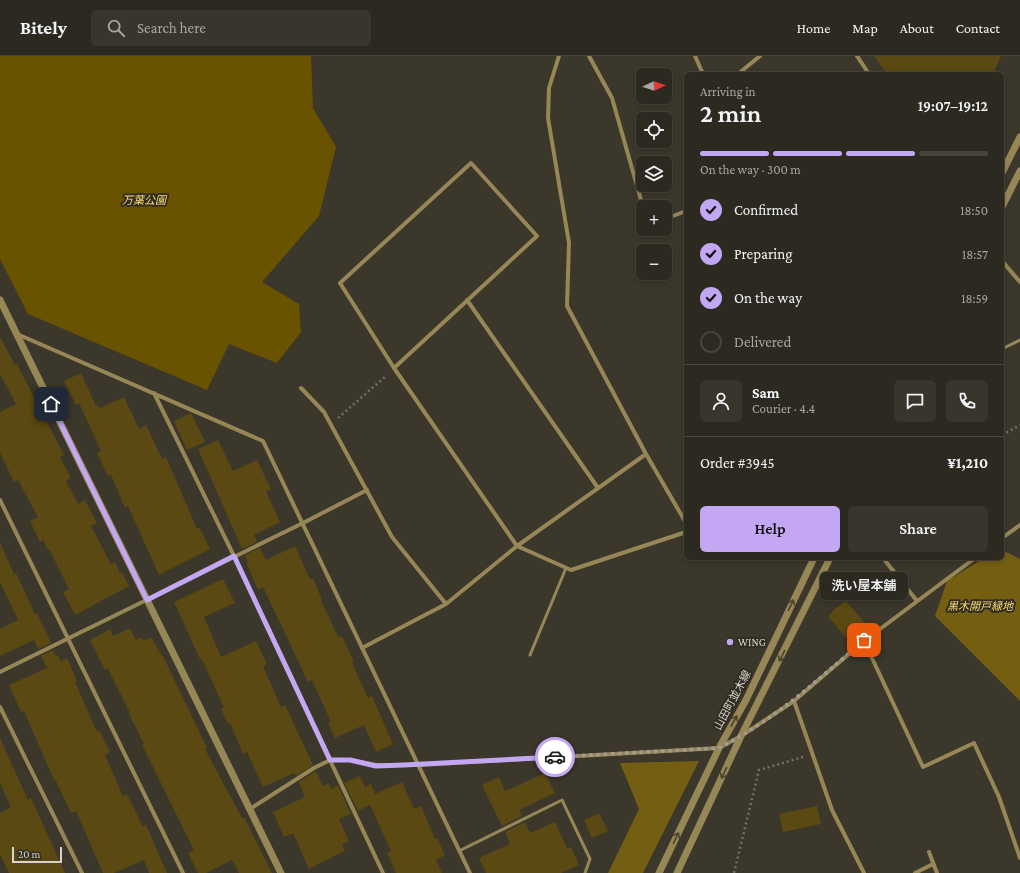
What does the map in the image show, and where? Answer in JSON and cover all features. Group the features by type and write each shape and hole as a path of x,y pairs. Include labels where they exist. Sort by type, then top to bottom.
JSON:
{"street":[{"path":"559,56 550,88 548,118 569,243 567,306 646,454 684,520"},
{"path":"590,56 612,98 641,200"},
{"path":"695,56 702,72"},
{"path":"740,72 760,56"},
{"path":"857,56 868,72"},
{"path":"1004,169 1020,137"},
{"path":"394,368 537,236 471,163 340,283 394,368 517,546 571,570 684,533"},
{"path":"1004,202 1020,171"},
{"path":"672,216 684,212"},
{"path":"1004,263 1020,282"},
{"path":"0,300 281,873"},
{"path":"467,300 598,488"},
{"path":"17,334 263,441 470,873"},
{"path":"301,388 324,412 392,537 446,604"},
{"path":"154,393 234,556 383,873"},
{"path":"362,648 446,604 517,546 646,454"},
{"path":"0,672 234,556 303,524 366,490"},
{"path":"0,500 183,873"},
{"path":"1004,537 1020,525"},
{"name":"山田町並木線","path":"659,873 719,748 746,700 813,560"},
{"path":"677,873 741,736 829,560"},
{"path":"885,560 918,601"},
{"path":"250,809 314,768 330,760 350,760 376,766 418,765 719,748 741,736 794,701 864,640 972,560"},
{"path":"864,640 923,767 974,743 999,797 1020,858"},
{"path":"794,701 832,810 864,873"},
{"path":"0,706 82,873"},
{"path":"929,852 937,873"},
{"path":"915,873 933,864"}],"lane":[{"path":"1004,348 1020,340"},
{"path":"530,655 566,568"},
{"path":"459,851 562,800 590,859 585,873"}],"path":[{"path":"331,425 394,368"},
{"path":"1004,434 1020,425"},
{"path":"734,873 759,770 813,754"}],"green space":[{"name":"万葉公園","path":"0,56 311,56 313,108 336,147 319,216 262,282 299,304 301,332 277,363 229,344 207,390 28,314 0,259"},
{"name":"黒木開戸緑地","path":"1004,551 1020,559 1020,701 935,616 947,581 981,560 1004,560"},
{"path":"699,761 643,873 608,873 639,809 620,763"}],"building":[{"path":"874,56 1001,56 994,72 886,72"},
{"path":"0,337 15,365 17,364 64,455 60,457 71,478 66,481 78,504 85,500 97,523 91,526 111,564 115,562 120,573 122,572 129,586 75,615 63,592 69,589 49,549 48,550 43,540 40,542 30,521 38,517 18,480 14,482 0,453 0,412 16,404 0,374"},
{"path":"81,373 96,406 98,405 100,408 124,397 139,429 146,425 162,459 166,457 197,529 200,528 210,549 159,575 128,506 125,508 111,475 108,476 97,453 101,451 79,403 76,405 64,381"},
{"path":"191,413 205,442 187,450 174,421"},
{"path":"218,440 233,471 257,460 271,489 266,491 280,522 254,535 257,542 242,549 198,449"},
{"path":"0,542 14,574 16,573 35,614 37,613 51,643 38,649 34,640 0,656 0,629 18,620 0,582"},
{"path":"295,546 310,579 313,578 321,600 338,637 342,636 354,662 352,663 368,698 372,696 393,744 376,752 364,725 335,738 328,723 331,722 312,680 308,682 263,587 258,590 246,562 248,562 245,555 260,548 266,560"},
{"path":"223,579 235,603 204,617 221,657 256,641 267,664 263,666 281,707 285,705 313,765 296,776 294,773 263,787 247,752 243,754 230,723 228,724 221,709 224,708 174,602"},
{"path":"846,601 868,627 853,640 849,635 845,637 828,616 833,612 832,611"},
{"path":"130,628 136,640 141,637 143,641 151,637 163,656 207,748 205,749 242,818 244,817 272,873 239,873 232,860 206,873 198,873 188,853 194,850 142,745 144,744 129,714 130,713 108,669 105,670 90,640 110,629 113,636"},
{"path":"53,650 61,661 67,658 77,681 75,682 97,732 100,731 110,752 105,755 123,796 127,794 143,827 146,825 167,873 149,873 144,860 114,873 103,873 76,811 71,813 55,779 54,780 24,711 21,712 9,685 47,668 41,656"},
{"path":"0,738 28,800 31,798 65,873 9,873 0,854 0,813 11,807 0,783"},
{"path":"316,771 323,786 329,783 331,789 338,785 351,814 339,819 349,841 342,844 345,851 309,869 293,833 284,837 273,812 305,797 299,782"},
{"path":"545,773 555,793 519,810 522,816 502,826 482,785 499,777 505,791"},
{"path":"360,776 365,787 371,784 375,794 402,782 414,809 421,806 435,839 437,838 445,855 436,860 442,873 396,873 387,853 391,851 370,805 358,811 344,783"},
{"path":"817,806 821,824 783,832 779,814"},
{"path":"599,813 608,831 592,838 584,820"},
{"path":"525,822 530,833 555,822 567,848 571,847 579,865 561,873 486,873 479,858 510,844 505,832"}],"way so far":[{"path":"555,757 719,748 741,736 794,701 864,640"}],"place":[{"name":"洗い屋本舗","path":"864,640"},
{"name":"WING","path":"730,642"}],"route":[{"path":"51,404 147,600 234,556 330,760 350,760 376,766 555,757"}]}
